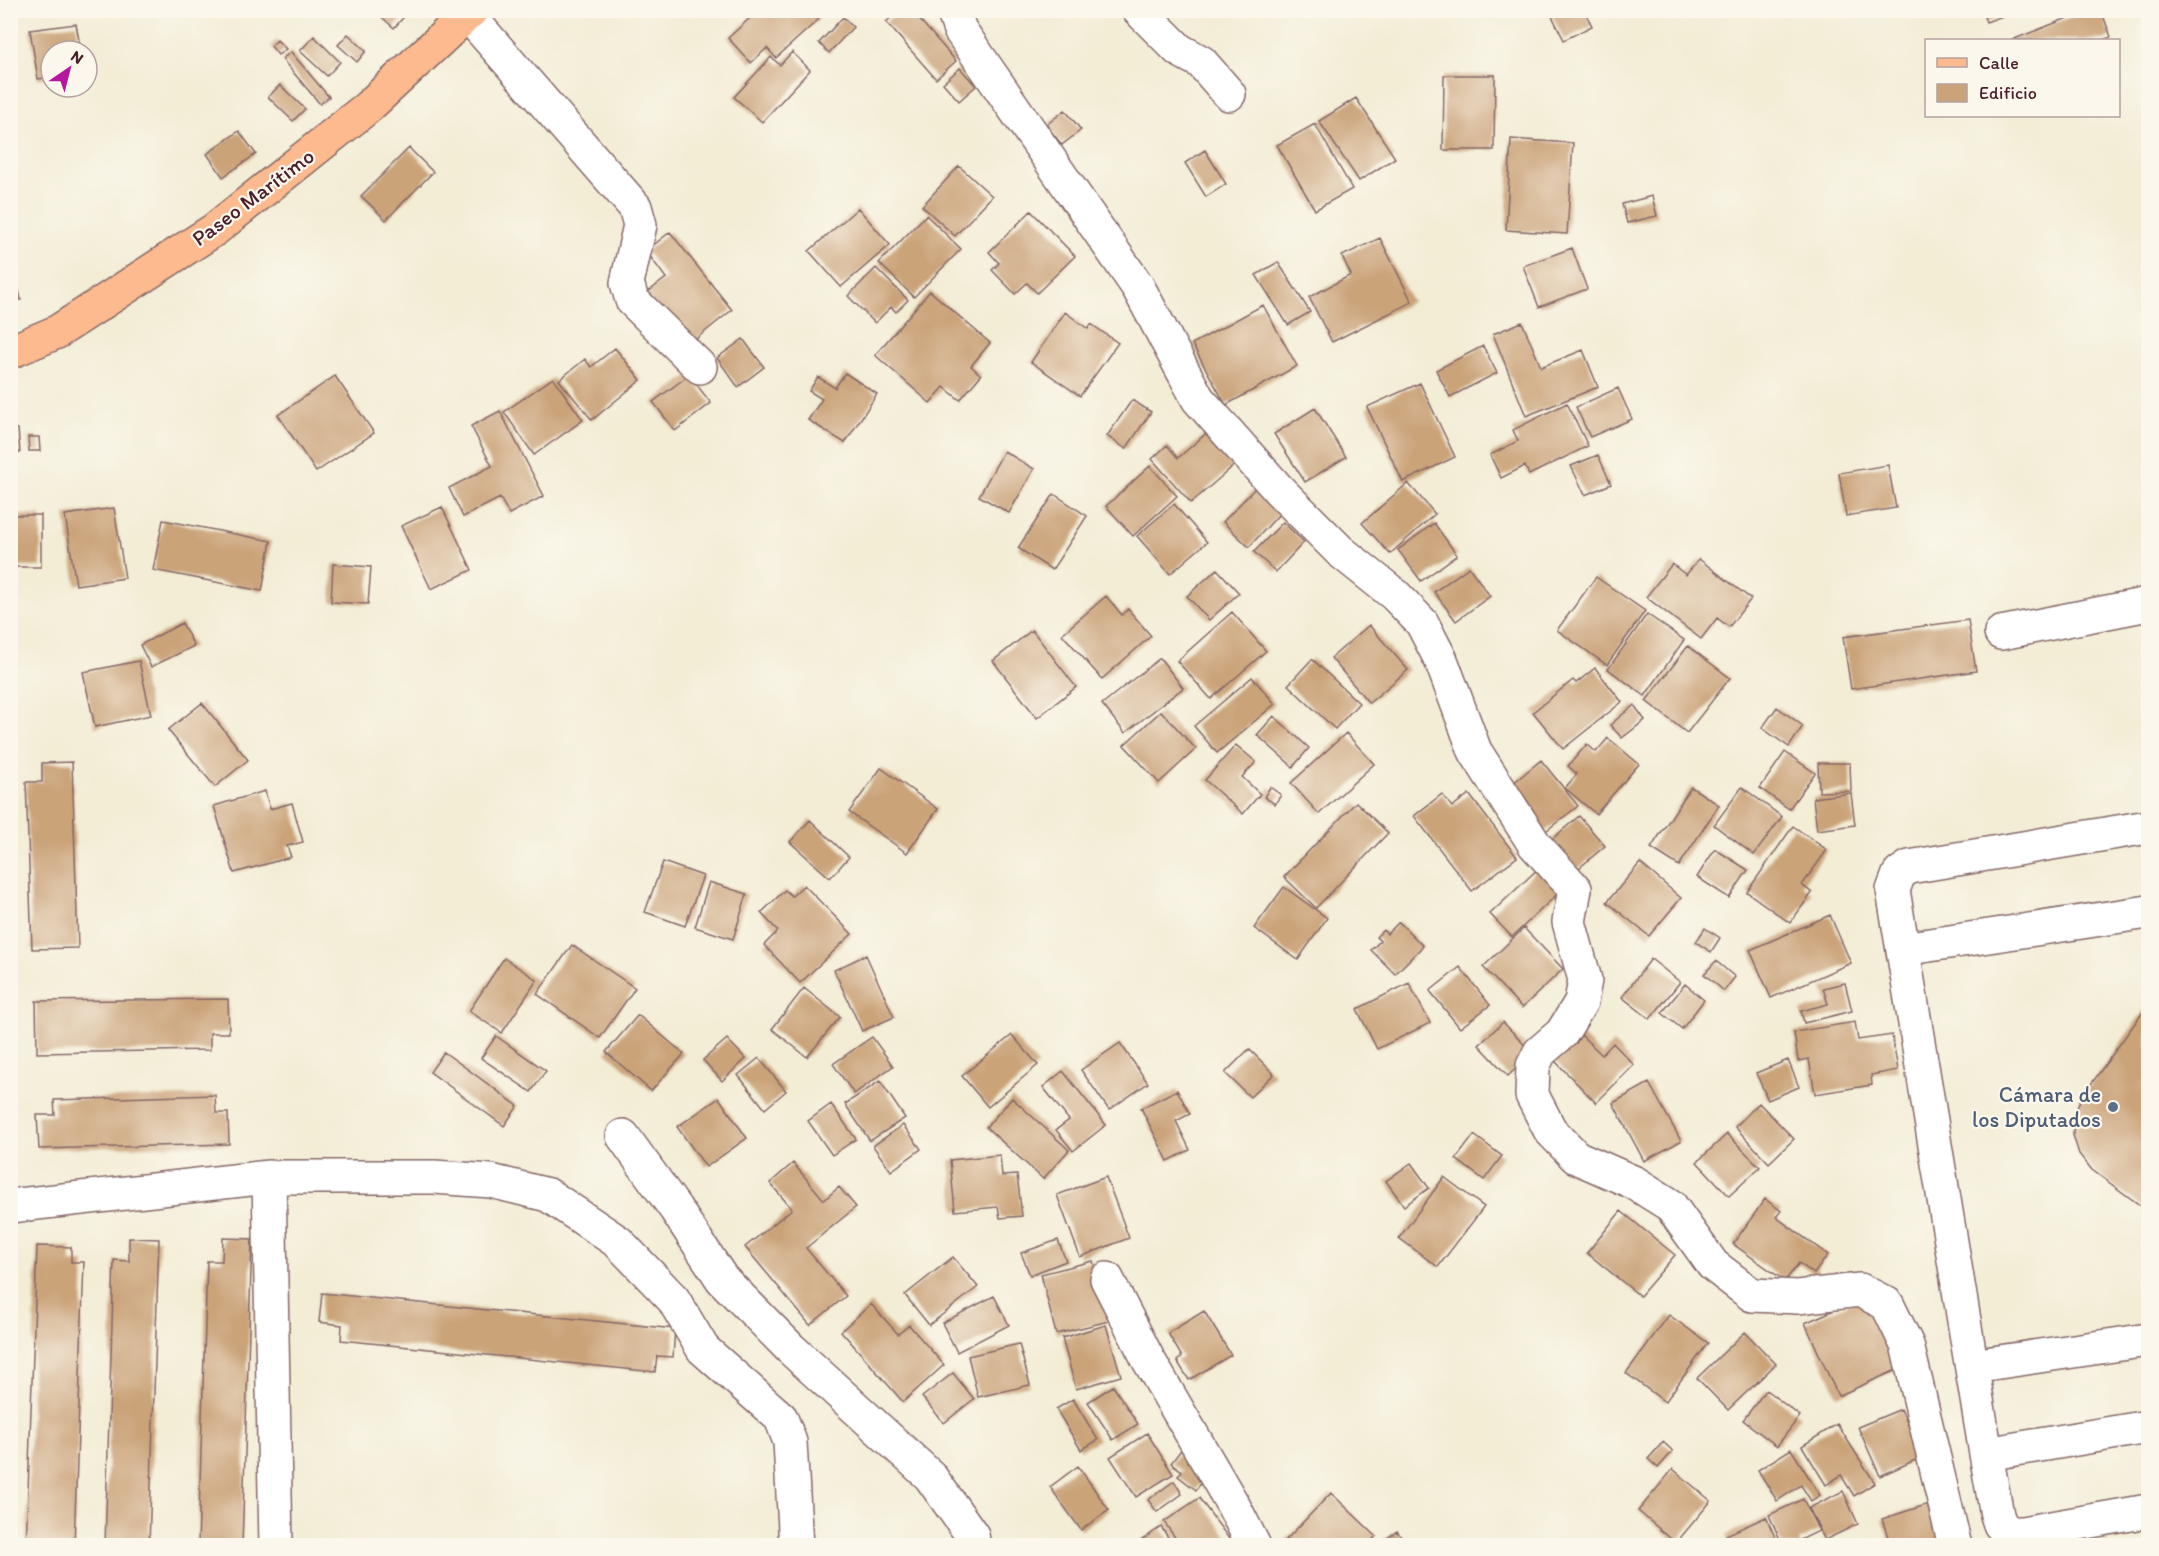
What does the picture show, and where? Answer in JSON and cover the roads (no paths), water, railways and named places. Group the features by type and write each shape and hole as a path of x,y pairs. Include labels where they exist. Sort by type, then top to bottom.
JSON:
{"main road":[{"name":"Paseo Marítimo","path":"10,352 57,332 214,230 368,107 470,13"}],"street":[{"path":"953,10 960,30 1138,286 1198,399 1279,490 1340,551 1395,595 1422,623 1441,660 1475,751 1535,845 1575,890 1569,922 1586,980 1581,1002 1562,1033 1540,1052 1533,1066 1532,1095 1550,1130 1576,1157 1635,1183 1670,1205 1713,1264 1752,1295 1797,1297 1860,1290 1887,1304 1907,1345 1955,1545"},
{"path":"1139,10 1179,50 1201,62 1229,94"},
{"path":"470,13 636,207 640,225 627,283 632,300 700,367"},
{"path":"2001,633 2148,604"},
{"path":"2148,827 1909,867 1899,874 1893,890 1986,1454 2000,1524 2009,1533 2022,1533 2148,1511"},
{"path":"1903,949 2148,912"},
{"path":"623,1136 722,1279 791,1349 930,1476 972,1535 974,1545"},
{"path":"10,1206 269,1178 434,1177 490,1181 548,1195 618,1242 673,1299 703,1349 781,1419 790,1442 796,1545"},
{"path":"269,1178 276,1545"},
{"path":"1107,1279 1148,1359 1254,1545"},
{"path":"1972,1366 2148,1340"},
{"path":"1986,1454 2148,1427"}],"place":[{"name":"Cámara de los Diputados","path":"2113,1107"}]}
